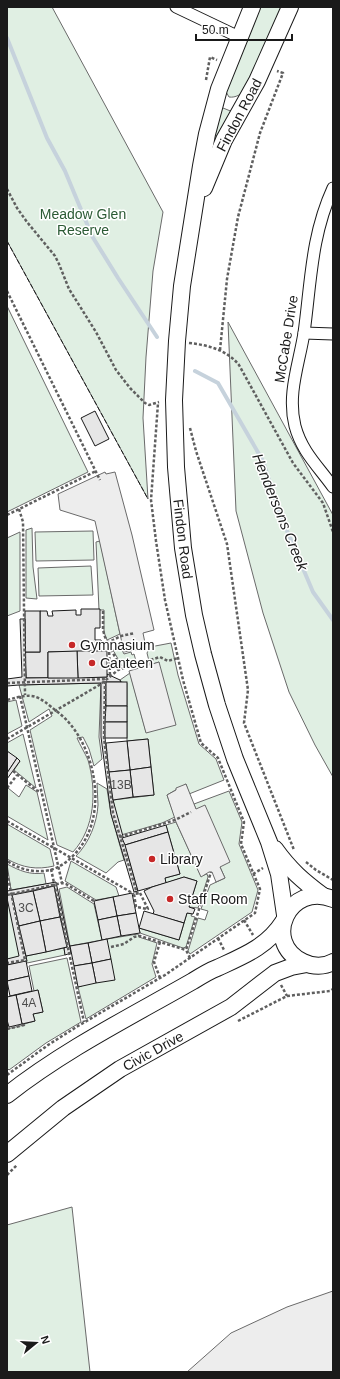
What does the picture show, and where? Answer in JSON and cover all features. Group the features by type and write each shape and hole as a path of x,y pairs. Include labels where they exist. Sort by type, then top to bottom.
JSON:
{"main road":[{"name":"Findon Road","path":"252,7 219,89 201,166 182,286 175,371 174,430 176,467 183,548 198,632 217,705 242,778 269,842 279,874 284,919 282,933 284,943 298,960 307,964"},
{"name":"Findon Road","path":"192,224 204,189 224,140 250,95 290,7"},
{"path":"219,89 229,103 235,104 250,95"},
{"name":"Findon Road","path":"269,842 297,876 328,897"},
{"path":"7,1095 65,1054 101,1032 215,968 251,953 271,938 292,906 301,899 312,896 328,897"},
{"name":"Civic Drive","path":"12,1159 63,1108 120,1069 231,1007 275,973 291,966 307,964 319,966 333,962"}],"street":[{"path":"176,7 239,37"},
{"name":"McCabe Drive","path":"333,188 323,212 313,254 304,333 293,389 293,415 297,432 304,450 333,487"},
{"path":"304,333 333,334"}],"path":[{"path":"220,350 232,249 245,188 260,133 283,73 264,66"},
{"path":"7,189 17,208 60,264 68,289 96,332 116,370 145,404 149,405 158,403"},
{"path":"7,291 100,480"},
{"path":"187,342 204,344 220,350 240,365 293,462 323,503 333,532"},
{"path":"7,1073 84,1022 160,978 255,912 260,890 241,844 244,822 218,758 201,743 186,693 165,600 151,500 159,396"},
{"path":"190,428 196,451 227,544 248,690 244,723 292,844 298,854"},
{"path":"7,515 96,471"},
{"path":"19,509 23,522 25,695"},
{"path":"103,611 103,630 107,643 121,669"},
{"path":"107,643 121,636 135,633"},
{"path":"110,648 138,644"},
{"path":"110,648 110,677"},
{"path":"7,739 106,680 118,670 160,657 168,661 178,658"},
{"path":"7,683 106,680"},
{"path":"7,820 135,893 140,893 148,909 136,907 135,893 112,813 104,738 106,680"},
{"path":"7,700 25,695 35,696 71,724 86,750 92,770 95,803 91,827 86,839 72,857 58,868 35,872 15,866 7,861"},
{"path":"20,696 62,883"},
{"path":"13,771 36,790 41,792"},
{"path":"7,788 17,775"},
{"path":"120,838 175,820 191,812"},
{"path":"301,857 316,870 333,880"},
{"path":"51,869 84,1022"},
{"path":"190,958 186,950 211,872"},
{"path":"7,873 25,960 7,963"},
{"path":"7,895 62,883 94,901"},
{"path":"110,947 124,944 137,936 186,950"},
{"path":"160,942 154,962 160,978"},
{"path":"232,1024 287,996 330,991 333,989"},
{"path":"7,1029 24,1024"},
{"path":"7,1174 12,1159"}],"green space":[{"name":"Meadow Glen Reserve","path":"7,7 52,7 163,212 153,271 146,357 143,418 148,499 7,241"},
{"path":"257,7 285,7 246,90 236,96 229,97 225,90"},
{"path":"219,104 223,108 233,112 210,158"},
{"path":"7,306 88,472 7,512"},
{"path":"228,322 333,515 333,777 315,745 289,692 263,613 236,511"},
{"path":"32,528 33,567 37,599 26,598 26,530"},
{"path":"93,531 94,560 36,561 35,532"},
{"path":"20,532 20,611 7,616 7,538"},
{"path":"100,541 120,634 107,640 104,632 104,610 99,610 96,542"},
{"path":"91,566 93,595 39,596 38,568"},
{"path":"171,643 178,675 199,744 216,759 224,780 189,794 186,784 167,795 175,817 162,823 121,835 113,800 154,795 148,739 127,741 127,683 121,682 120,680 130,673 146,732 159,662 150,665 147,653 150,647"},
{"path":"113,650 122,650 124,654 131,652 132,655 134,654 136,661 122,666"},
{"path":"101,683 99,737 102,759 94,766 89,749 83,737 77,738 88,760 93,784 93,796 90,821 86,832 73,852 57,845 30,730 52,716 49,709 29,722 19,685"},
{"path":"16,700 22,726 7,734 7,702"},
{"path":"23,734 36,788 14,770 20,761 7,751 7,743"},
{"path":"97,783 107,789 111,814 124,860 118,862 106,873 76,856 85,845 94,826 98,805"},
{"path":"26,785 37,792 48,840 7,816 7,789 8,788 19,797"},
{"path":"229,791 242,822 239,844 258,890 252,912 190,954 188,951 198,918 205,920 208,911 201,909 210,885 225,878 220,867 205,806 196,810 194,804"},
{"path":"176,822 201,876 207,874 208,877 198,908 189,907 197,881 184,877 166,883 165,878 180,874 166,825"},
{"path":"7,824 50,849 54,866 36,868 19,864 7,859"},
{"path":"71,861 116,887 119,896 96,900 65,881"},
{"path":"7,864 25,872 44,873 46,884 11,890"},
{"path":"67,887 94,904 102,940 70,946 59,889"},
{"path":"8,899 21,957 7,960 7,902"},
{"path":"187,913 192,914 191,916 195,917 186,947 183,948 140,933 139,928 179,940"},
{"path":"138,934 139,937 157,943 152,964 156,977 86,1019 78,987 82,986 107,939"},
{"path":"64,948 65,955 27,963 26,956"},
{"path":"67,958 81,1022 46,1043 9,1070 7,1068 7,1029 35,1021 33,1014 43,1012 38,990 34,991 29,966"},
{"path":"72,1207 90,1372 7,1372 7,1225"}],"shaded area":[{"path":"105,472 106,474 115,472 132,535 154,630 143,633 146,648 124,652 95,521 60,510 58,494"},
{"path":"159,662 176,725 146,733 129,671"},
{"path":"186,784 196,809 205,805 230,862 220,867 225,878 216,882 212,872 209,872 201,877 176,822 167,795 176,790 176,788"},
{"path":"333,1291 333,1372 187,1372 231,1333 287,1307"}],"building":[{"path":"95,411 109,439 95,446 81,418"},
{"name":"Gymnasium","path":"81,609 100,609 100,628 95,628 95,640 101,640 107,651 48,652 48,678 26,678 25,652 40,652 40,611 47,611 48,616 53,616 52,611 76,610 76,615 81,615"},
{"path":"25,611 40,611 40,652 25,652"},
{"path":"20,619 25,619 26,678 107,677 107,674 120,680 121,682 106,682 105,738 113,800 138,891 134,892 111,814 101,737 101,683 7,686 7,679 22,677"},
{"name":"Canteen","path":"77,651 107,651 107,677 78,678"},
{"path":"77,651 78,678 48,678 48,652"},
{"path":"106,682 127,682 127,706 106,706"},
{"path":"106,706 127,706 127,722 105,722"},
{"path":"105,722 127,722 127,738 105,738"},
{"path":"148,739 151,767 130,770 127,741"},
{"path":"127,741 130,770 109,772 106,743"},
{"path":"7,751 17,758 7,773"},
{"path":"17,758 20,761 7,779 7,773"},
{"path":"151,767 154,795 133,797 130,770"},
{"path":"130,770 133,797 113,800 109,772"},
{"path":"166,825 168,832 125,845 122,838"},
{"name":"Library","path":"168,832 180,874 165,878 166,883 138,891 125,845"},
{"name":"Staff Room","path":"184,877 197,881 189,907 195,909 193,914 187,913 184,923 153,914 154,911 144,891"},
{"path":"56,882 71,953 65,955 64,948 67,947 54,886 12,895 27,961 7,965 7,959 19,956 7,898 7,891"},
{"path":"54,886 60,917 40,921 33,891"},
{"path":"33,891 40,921 19,926 12,895"},
{"path":"132,893 136,913 117,916 113,897"},
{"path":"113,897 117,916 98,920 94,901"},
{"path":"144,911 184,923 179,940 139,928"},
{"path":"136,913 140,933 121,936 117,916"},
{"path":"117,916 121,936 102,940 98,920"},
{"path":"60,917 67,947 46,952 40,921"},
{"path":"40,921 46,952 26,956 19,926"},
{"path":"107,939 111,959 92,963 88,943"},
{"path":"88,943 92,963 74,966 70,946"},
{"path":"111,959 115,980 96,983 92,963"},
{"path":"26,961 29,976 7,981 7,965"},
{"path":"92,963 96,983 78,987 74,966"},
{"path":"29,976 32,991 10,996 7,981"},
{"path":"38,990 43,1012 33,1014 35,1021 22,1024 16,995"},
{"path":"16,995 22,1024 9,1027 7,1020 7,997"}],"waterway":[{"name":"Hendersons Creek","path":"7,38 47,138 65,171 92,236 157,337"},
{"name":"Hendersons Creek","path":"195,371 218,383 263,461 279,512 313,592 333,620"}],"fence":[{"path":"7,241 148,499"}],"place":[{"name":"Gymnasium","path":"72,645"},
{"name":"Canteen","path":"92,663"},
{"name":"Library","path":"152,859"},
{"name":"Staff Room","path":"170,899"}]}
